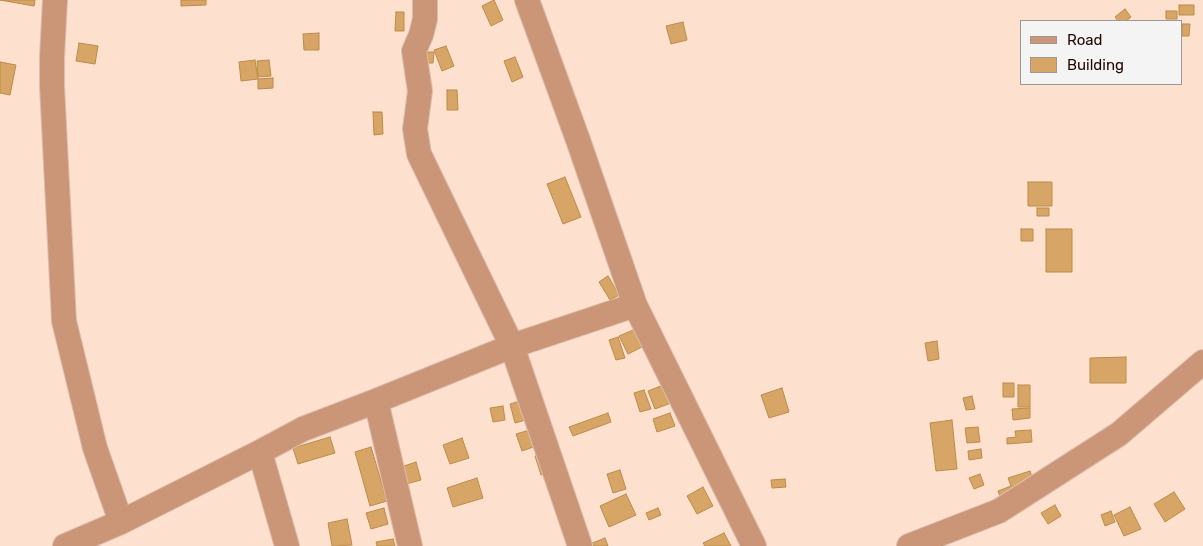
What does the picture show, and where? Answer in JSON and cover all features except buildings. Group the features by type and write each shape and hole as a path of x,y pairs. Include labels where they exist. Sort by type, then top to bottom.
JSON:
{"street":[{"path":"55,0 52,86 64,321 95,448 121,522"},
{"path":"425,0 423,27 414,51 420,91 415,128 419,154 512,346 580,546"},
{"path":"527,0 635,304 754,546"},
{"path":"65,546 88,541 121,522 303,429 512,346 635,304"},
{"path":"909,546 999,512 1120,434 1203,362"},
{"path":"376,401 410,546"},
{"path":"260,452 287,546"}]}
